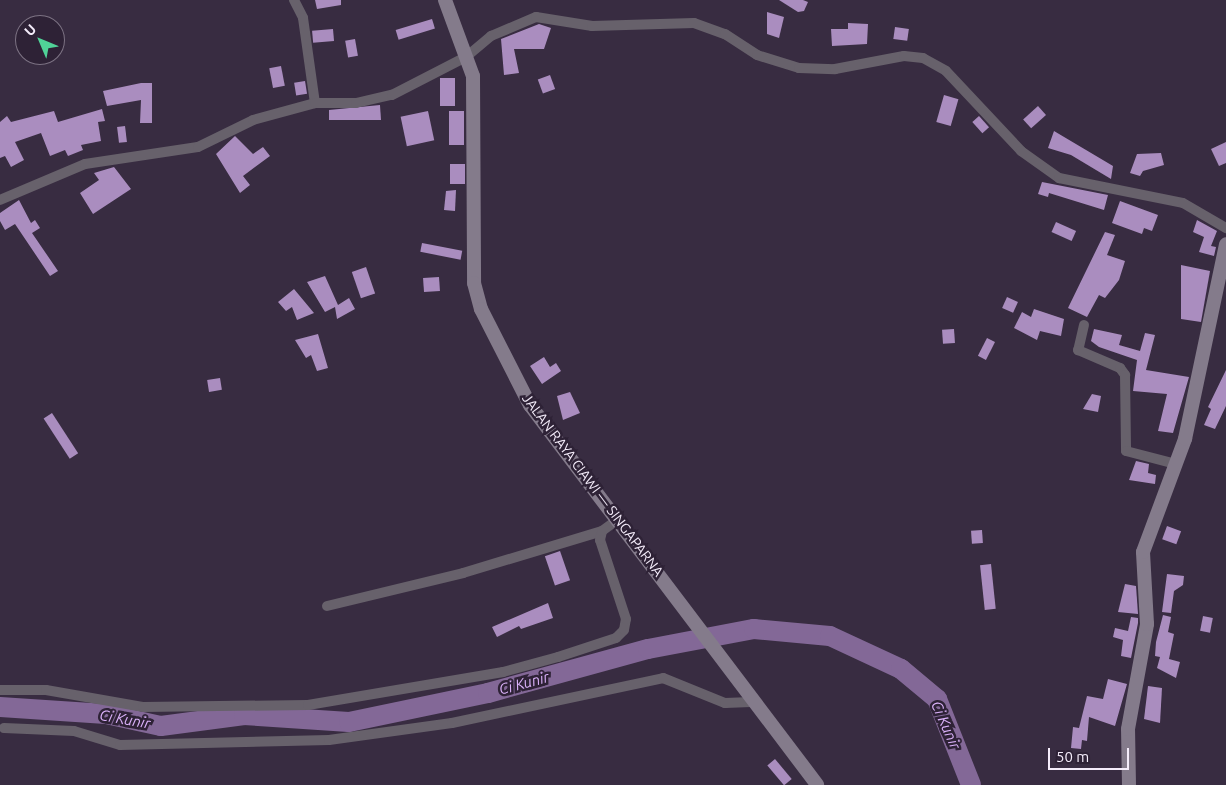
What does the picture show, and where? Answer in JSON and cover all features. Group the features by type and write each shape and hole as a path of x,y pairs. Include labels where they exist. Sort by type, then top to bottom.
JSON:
{"main road":[{"name":"JALAN RAYA CIAWI — SINGAPARNA","path":"445,0 466,57 475,98 476,297 530,405 616,521 691,615 738,686 817,785"},
{"path":"1129,785 1128,729 1147,624 1143,552 1185,439 1222,275 1226,244"}],"street":[{"path":"294,0 303,18 315,103"},
{"path":"0,200 85,164 198,147 253,120 315,103 356,103 392,94 466,57 492,36 536,17 592,26 694,23 725,34 757,55 799,68 835,69 904,56 923,58 946,72 1021,151 1059,178 1183,203 1226,228"},
{"path":"1084,325 1078,350 1120,368 1125,375 1126,451 1176,464"},
{"path":"327,606 463,573 602,531 616,521"},
{"path":"0,690 46,690 144,706 308,705 503,672 598,646 624,630 626,619 602,553 602,531"},
{"path":"4,728 74,732 120,745 329,740 452,722 663,678 725,702 751,702"}],"building":[{"path":"315,0 341,0 341,5 317,9"},
{"path":"779,0 803,0 808,2 804,11 798,12"},
{"path":"767,12 784,17 779,38 767,34"},
{"path":"432,19 435,29 399,40 396,30"},
{"path":"848,23 868,24 867,44 832,46 831,29 848,29"},
{"path":"539,24 551,28 544,49 514,49 519,73 504,75 501,39"},
{"path":"895,27 909,29 907,41 893,39"},
{"path":"333,29 334,41 313,43 312,31"},
{"path":"355,39 358,56 348,57 345,41"},
{"path":"281,66 285,86 273,88 269,68"},
{"path":"550,75 555,89 543,94 538,79"},
{"path":"440,78 455,78 455,106 440,106"},
{"path":"305,81 307,94 296,96 294,83"},
{"path":"141,83 152,83 152,123 140,123 141,100 107,106 103,91"},
{"path":"944,95 958,99 951,126 936,122"},
{"path":"380,105 381,120 329,120 329,110"},
{"path":"1038,106 1046,115 1031,128 1023,119"},
{"path":"102,109 105,121 98,122 101,141 81,145 83,150 68,156 65,150 50,156 41,133 15,142 24,160 11,167 5,156 0,158 0,122 7,116 11,122 54,111 58,122"},
{"path":"428,111 434,140 407,146 401,117"},
{"path":"449,111 464,111 464,145 449,145"},
{"path":"979,116 989,127 982,133 972,122"},
{"path":"125,126 127,142 119,143 117,127"},
{"path":"1054,131 1113,166 1111,179 1071,155 1048,148"},
{"path":"235,136 253,154 263,147 270,156 243,176 250,185 240,193 216,154"},
{"path":"1226,142 1226,163 1219,166 1211,149"},
{"path":"1161,153 1164,165 1143,171 1140,176 1130,173 1137,154"},
{"path":"450,164 465,164 465,184 450,184"},
{"path":"114,167 131,189 93,214 80,193 99,180 94,173"},
{"path":"1042,182 1108,195 1104,210 1049,193 1048,197 1038,194"},
{"path":"456,190 455,211 444,210 446,191"},
{"path":"19,200 31,223 35,220 40,228 32,233 58,271 50,276 15,224 5,230 0,221 0,213"},
{"path":"1120,201 1158,215 1152,231 1144,228 1142,234 1112,223"},
{"path":"1197,220 1217,231 1211,246 1216,247 1214,256 1199,252 1204,237 1193,232"},
{"path":"1056,222 1076,231 1072,241 1052,232"},
{"path":"1105,232 1115,235 1107,255 1125,261 1119,280 1105,298 1099,295 1087,317 1068,308"},
{"path":"422,243 462,251 461,260 420,252"},
{"path":"1181,265 1210,271 1201,322 1181,319"},
{"path":"366,267 375,293 361,298 352,272"},
{"path":"325,276 338,305 349,298 355,309 337,319 335,307 325,312 307,282"},
{"path":"439,277 440,291 424,292 423,278"},
{"path":"294,289 314,313 297,320 292,307 286,311 278,302"},
{"path":"1007,297 1018,302 1013,313 1002,308"},
{"path":"1034,309 1064,319 1061,336 1040,331 1037,340 1014,328 1022,312 1031,317"},
{"path":"954,329 955,343 943,344 942,330"},
{"path":"1094,329 1122,335 1119,345 1140,351 1145,333 1155,335 1146,370 1189,377 1173,433 1158,431 1167,394 1133,391 1137,360 1099,347 1091,341"},
{"path":"318,334 328,368 317,371 311,355 306,358 295,340"},
{"path":"987,338 995,342 986,360 978,356"},
{"path":"544,357 550,367 556,363 561,371 542,384 530,366"},
{"path":"1226,370 1226,406 1215,429 1204,425 1211,409 1208,407"},
{"path":"220,378 222,390 209,392 207,380"},
{"path":"570,392 580,413 563,420 557,396"},
{"path":"1092,394 1101,396 1098,412 1083,409"},
{"path":"52,413 78,453 70,459 44,418"},
{"path":"1136,461 1149,464 1148,473 1156,475 1155,484 1129,480"},
{"path":"1167,526 1181,531 1176,544 1162,539"},
{"path":"982,530 983,543 972,544 971,531"},
{"path":"560,551 570,580 555,586 545,556"},
{"path":"991,564 996,609 985,610 980,565"},
{"path":"1167,574 1184,576 1183,585 1174,591 1171,613 1162,612"},
{"path":"1125,584 1136,586 1138,614 1118,612"},
{"path":"548,603 553,618 521,629 519,626 497,637 492,627"},
{"path":"1163,615 1171,617 1168,632 1174,634 1169,659 1180,662 1176,678 1157,668 1160,657 1155,656 1156,642"},
{"path":"1203,616 1213,618 1210,633 1200,631"},
{"path":"1131,617 1138,618 1138,623 1131,658 1121,656 1123,640 1113,637 1115,628 1128,631"},
{"path":"1108,679 1127,684 1115,726 1089,717 1087,741 1082,740 1081,749 1071,748 1073,727 1079,728 1087,696 1103,699"},
{"path":"1148,686 1162,688 1160,723 1144,719"},
{"path":"775,759 792,779 784,785 767,765"}],"waterway":[{"name":"Ci Kunir","path":"0,707 106,714 161,726 244,715 349,722 488,693 648,649 754,629 830,636 901,669 937,699 971,785"}]}
